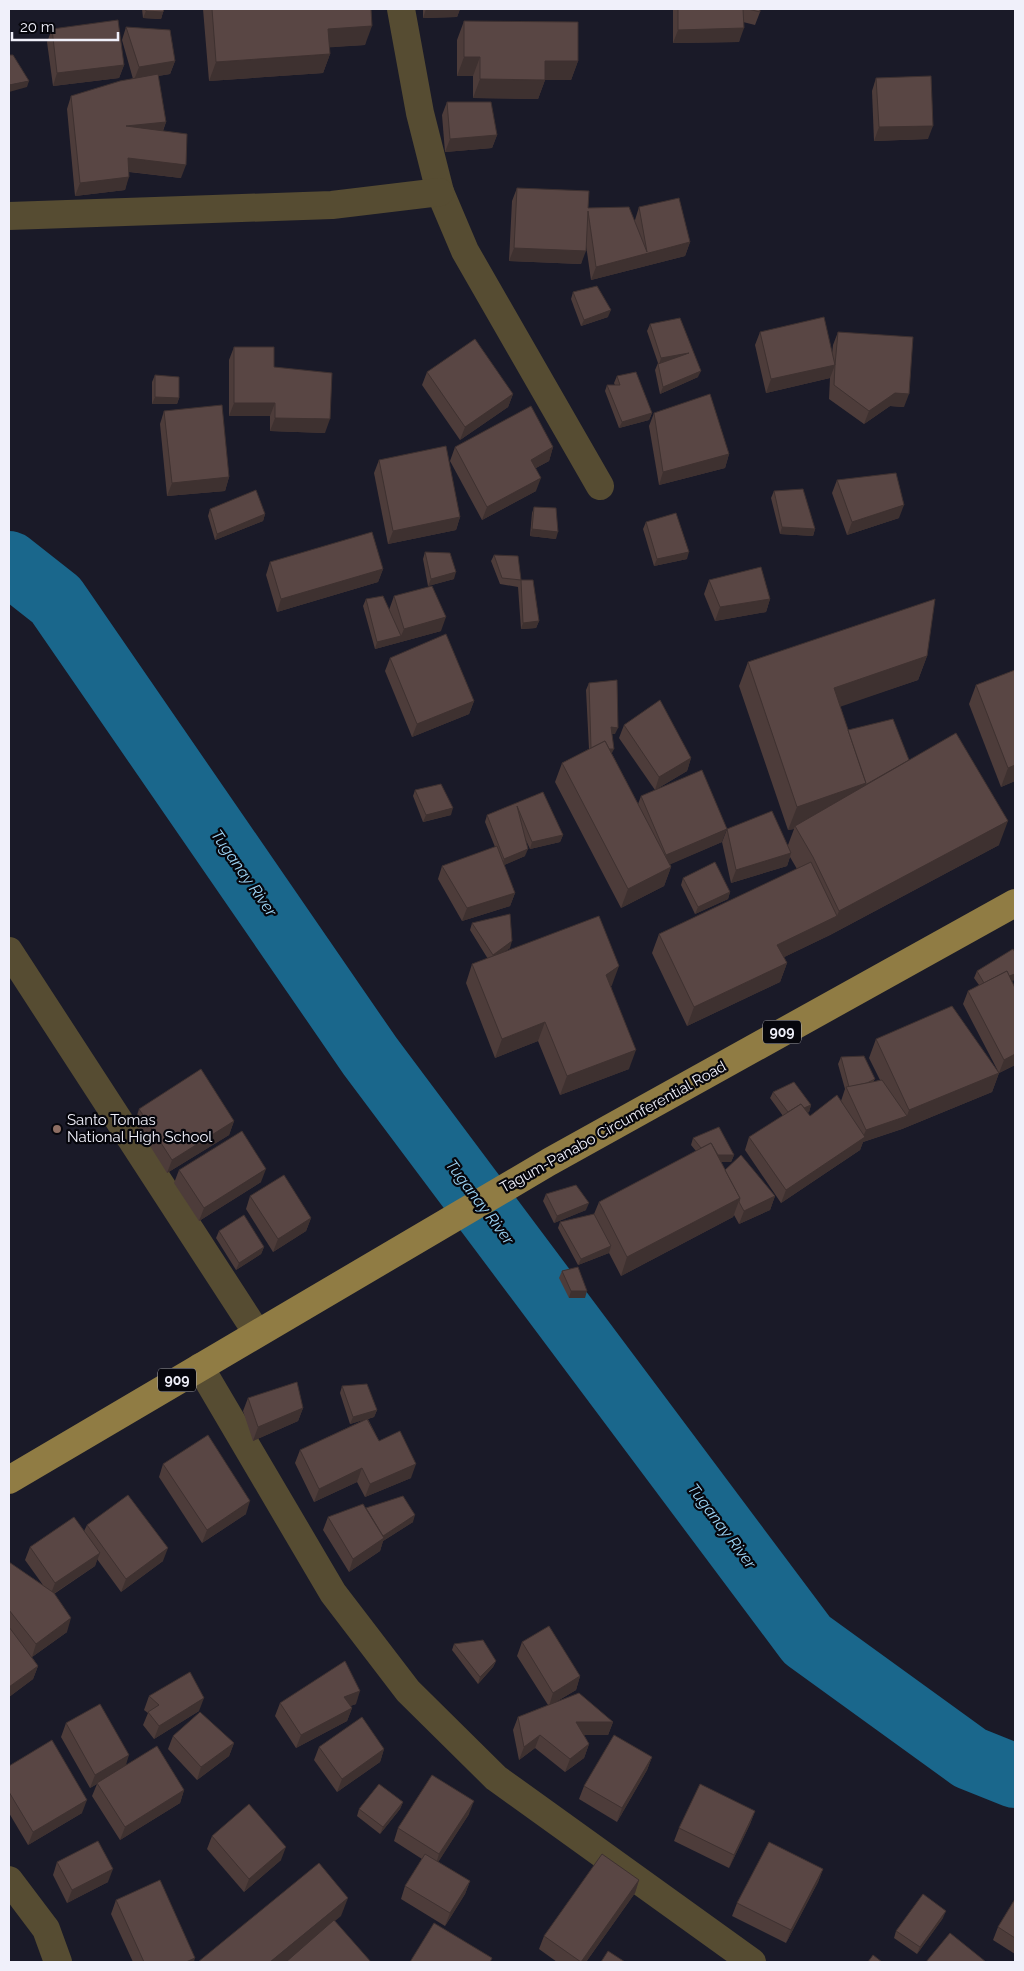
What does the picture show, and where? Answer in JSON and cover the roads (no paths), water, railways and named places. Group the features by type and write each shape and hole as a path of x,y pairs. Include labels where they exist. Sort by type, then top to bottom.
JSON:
{"main road":[{"name":"Tagum-Panabo Circumferential Road","path":"9,1480 549,1162 1015,903"}],"street":[{"path":"400,9 420,113 440,192 465,251 600,486"},
{"path":"9,216 332,205 440,192"},
{"path":"9,952 257,1333"},
{"path":"200,1367 333,1593 408,1691 496,1778 752,1962"},
{"path":"9,1880 46,1929 58,1962"}],"waterway":[{"name":"Tuganay River","path":"9,563 56,600 370,1056 807,1640 970,1758 1015,1776"}],"place":[{"name":"Santo Tomas National High School","path":"57,1129"}]}
